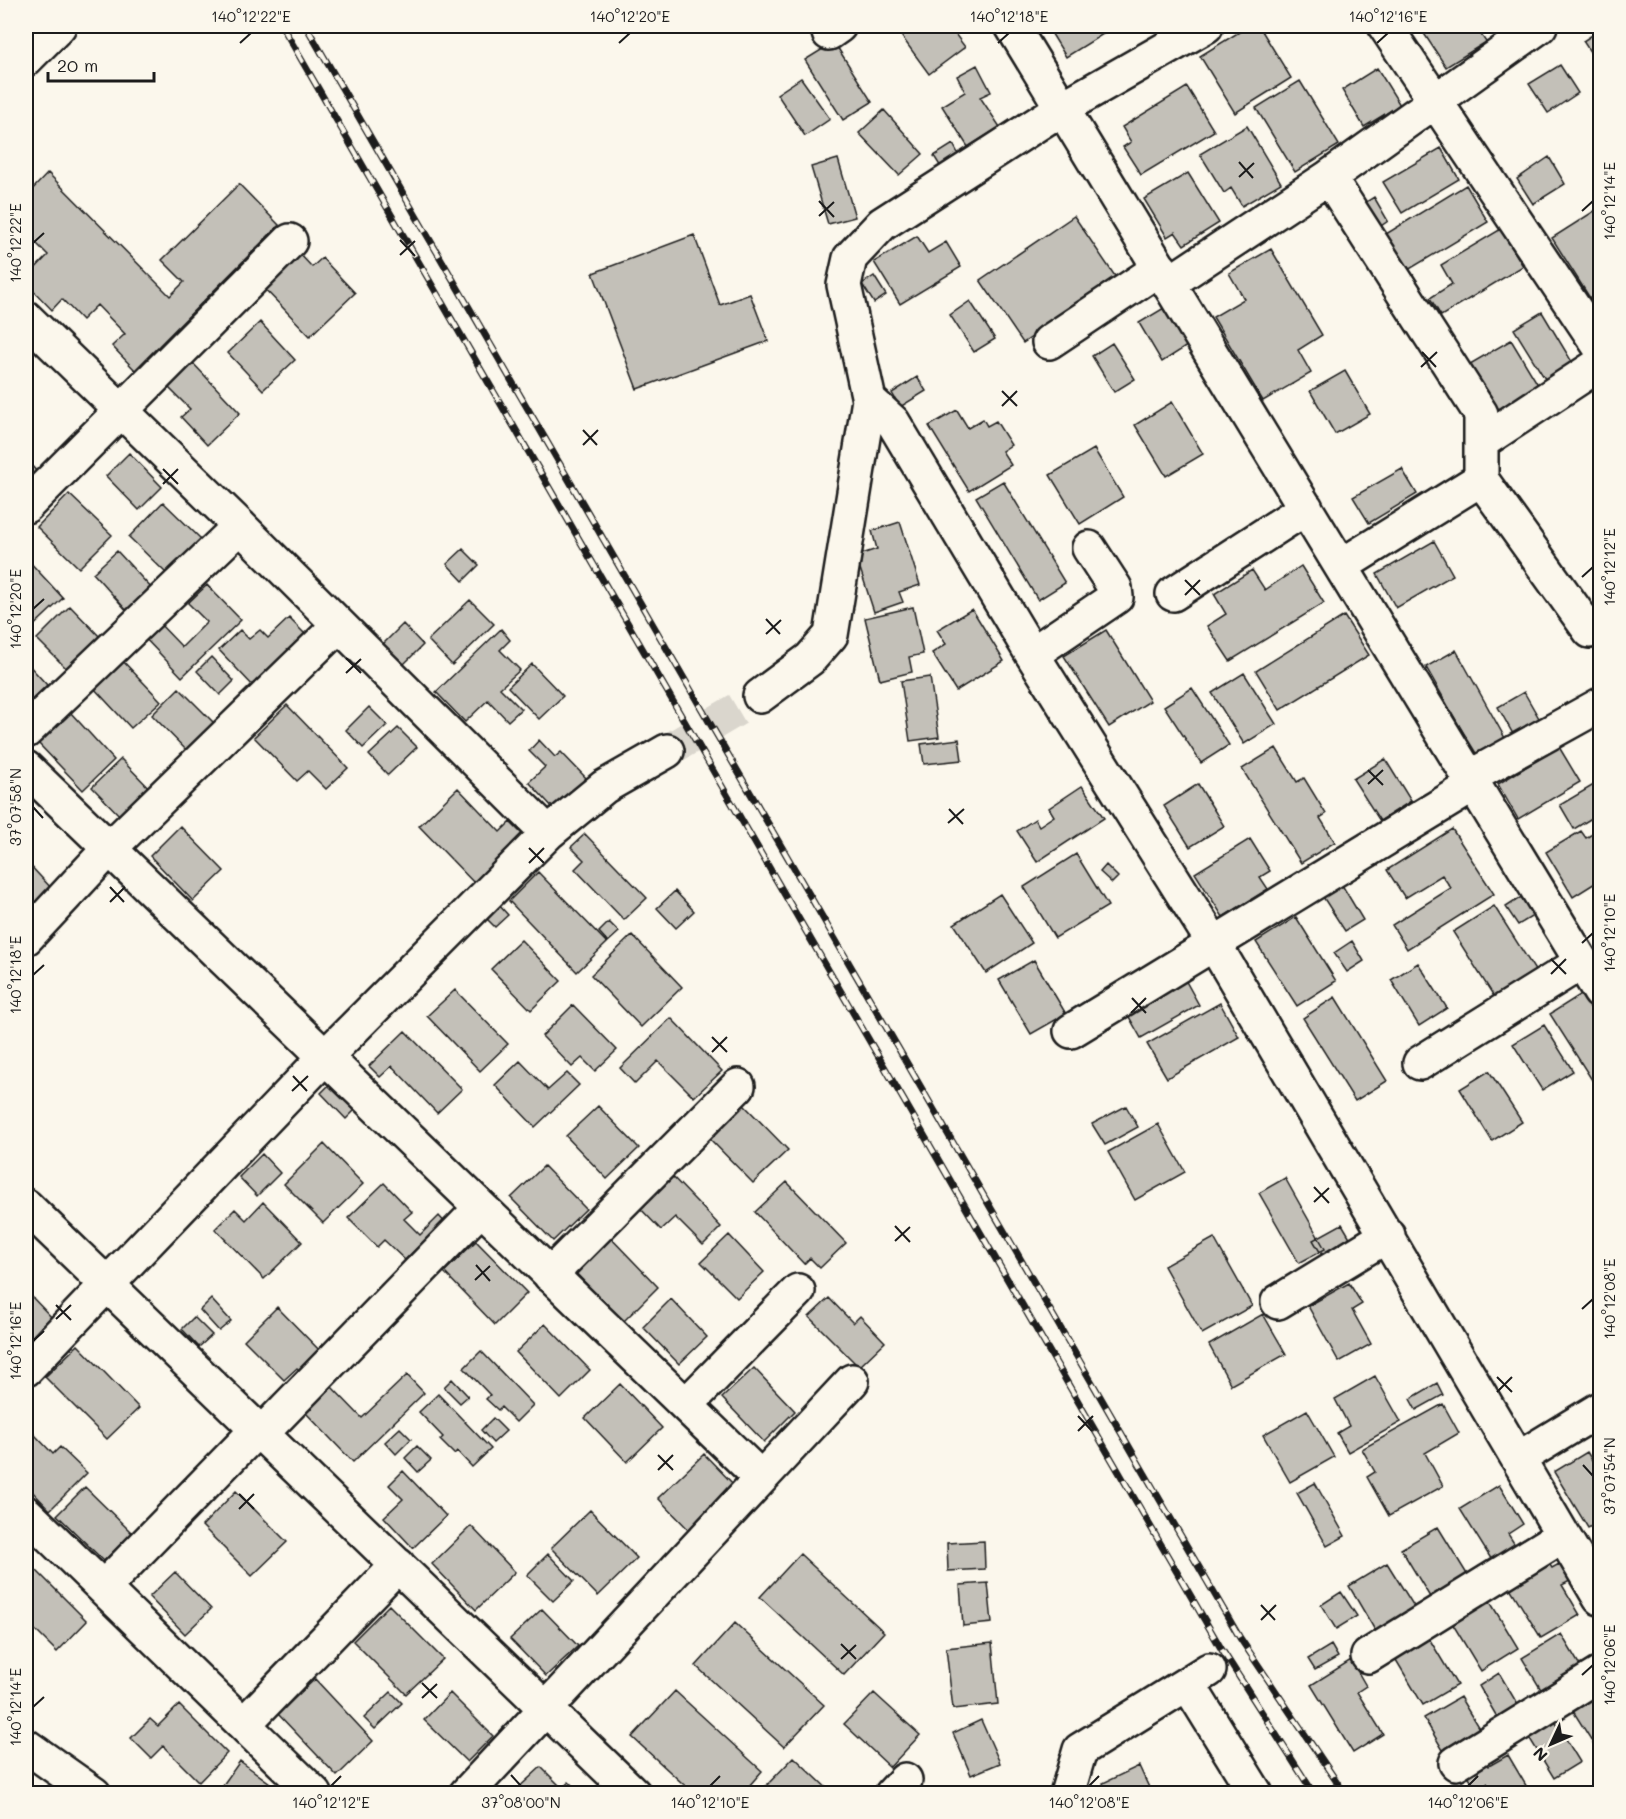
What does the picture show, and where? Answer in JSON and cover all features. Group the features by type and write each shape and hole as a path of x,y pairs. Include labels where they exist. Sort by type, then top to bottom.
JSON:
{"street":[{"path":"26,59 59,26"},
{"path":"1012,26 1600,992"},
{"path":"760,696 810,659 831,635 868,400 844,285 850,258 882,224 1062,108 1206,26"},
{"path":"1385,26 1436,98 1600,347"},
{"path":"1049,342 1165,276 1329,177 1436,98 1540,26"},
{"path":"1329,177 1481,414 1483,441 1481,479 1590,631"},
{"path":"26,506 118,410 290,241"},
{"path":"26,318 118,410 240,526 548,833"},
{"path":"1483,441 1600,364"},
{"path":"868,400 893,422 1032,654 1213,942 1388,1235 1600,1598"},
{"path":"1341,566 1481,479"},
{"path":"1173,594 1306,508"},
{"path":"26,731 240,526"},
{"path":"1032,654 1116,597 1115,588 1089,548"},
{"path":"26,938 109,849 338,626"},
{"path":"1071,1032 1472,781 1600,705"},
{"path":"26,1369 325,1058 548,833 604,787 667,751"},
{"path":"26,768 760,1476"},
{"path":"1420,1062 1582,962"},
{"path":"550,1275 738,1086"},
{"path":"26,1206 634,1794"},
{"path":"103,1588 481,1208"},
{"path":"1278,1302 1388,1235"},
{"path":"686,1405 798,1291"},
{"path":"466,1794 547,1710 760,1476 852,1382"},
{"path":"1518,1459 1600,1409"},
{"path":"26,1513 315,1794"},
{"path":"1368,1656 1562,1536"},
{"path":"244,1724 398,1565"},
{"path":"1456,1763 1600,1674"},
{"path":"1067,1794 1080,1749 1199,1677 1256,1794"},
{"path":"26,1746 94,1794"}],"building":[{"path":"894,26 949,26 965,47 929,74"},
{"path":"1047,26 1116,26 1066,57"},
{"path":"1249,26 1259,26 1291,78 1235,113 1200,56"},
{"path":"1419,26 1475,26 1486,42 1446,67"},
{"path":"1600,30 1600,67 1583,41"},
{"path":"834,42 872,102 843,120 805,60"},
{"path":"977,65 991,92 980,97 1000,127 968,147 942,106 965,92 957,76"},
{"path":"1560,65 1578,93 1548,113 1529,84"},
{"path":"1377,68 1400,105 1364,127 1342,90"},
{"path":"801,78 830,119 805,136 777,94"},
{"path":"1300,81 1339,145 1295,172 1256,108"},
{"path":"1187,87 1214,131 1141,175 1123,147 1131,142 1122,127"},
{"path":"884,110 923,154 899,175 859,133"},
{"path":"1247,126 1281,183 1242,206 1231,188 1224,193 1200,154"},
{"path":"953,144 960,157 942,169 934,156"},
{"path":"1441,148 1459,179 1402,213 1383,182"},
{"path":"1549,157 1565,184 1533,204 1517,179"},
{"path":"838,159 855,217 828,224 811,167"},
{"path":"48,173 170,296 184,282 162,260 239,184 279,225 135,370 112,346 125,334 97,305 82,320 62,299 52,310 26,283 26,278 48,255 35,242 26,251 26,196"},
{"path":"1188,173 1219,223 1184,245 1175,232 1167,237 1144,199"},
{"path":"1466,185 1488,222 1408,270 1386,234"},
{"path":"1374,197 1388,221 1378,228 1363,204"},
{"path":"1596,210 1600,216 1600,314 1552,238"},
{"path":"1074,216 1117,279 1023,343 980,280"},
{"path":"1501,229 1523,266 1441,316 1430,298 1452,284 1441,265"},
{"path":"694,235 720,305 750,294 768,341 637,389 593,273"},
{"path":"917,236 928,253 946,242 961,267 900,304 874,262"},
{"path":"1271,249 1322,335 1298,350 1311,373 1263,401 1213,317 1244,299 1229,273"},
{"path":"297,251 312,267 322,258 355,293 310,336 261,285"},
{"path":"874,276 886,295 874,303 862,284"},
{"path":"970,301 995,339 974,352 950,315"},
{"path":"1164,308 1187,346 1162,362 1139,323"},
{"path":"1542,312 1572,362 1545,379 1514,329"},
{"path":"260,322 295,360 263,390 228,353"},
{"path":"1511,340 1540,388 1500,412 1470,364"},
{"path":"1112,343 1135,379 1114,392 1092,356"},
{"path":"190,360 240,413 207,445 181,417 190,409 165,384"},
{"path":"1345,371 1370,414 1335,434 1310,391"},
{"path":"917,377 926,391 900,407 892,393"},
{"path":"1172,402 1203,454 1166,476 1135,425"},
{"path":"957,410 968,428 983,419 987,426 996,421 1011,445 1002,451 1011,465 969,491 929,426"},
{"path":"1094,449 1123,497 1080,524 1050,475"},
{"path":"129,453 162,487 139,510 106,476"},
{"path":"26,459 37,472 26,483"},
{"path":"1402,469 1417,494 1369,523 1353,497"},
{"path":"1003,481 1065,583 1038,600 976,497"},
{"path":"69,494 112,535 79,568 37,527"},
{"path":"163,502 201,539 167,574 129,537"},
{"path":"900,522 920,585 899,592 903,602 874,612 856,556 877,549 872,531"},
{"path":"1434,541 1453,575 1396,608 1377,574"},
{"path":"463,549 479,565 463,581 447,564"},
{"path":"117,551 153,590 128,612 93,573"},
{"path":"26,558 63,598 26,633"},
{"path":"1301,566 1324,603 1230,661 1207,626 1226,614 1214,594 1252,570 1265,590"},
{"path":"207,585 241,620 182,677 143,636 158,622 182,647 207,622 188,603"},
{"path":"470,600 494,624 452,665 428,640"},
{"path":"70,606 101,638 68,670 37,639"},
{"path":"913,607 923,654 909,657 912,672 880,680 865,618"},
{"path":"972,609 1004,661 956,691 932,653 946,644 937,630"},
{"path":"1344,616 1369,655 1280,710 1256,671"},
{"path":"289,618 308,637 255,688 219,650 240,630 249,639 260,630 268,638"},
{"path":"403,624 423,645 403,665 383,644"},
{"path":"501,629 510,640 500,650 520,670 500,688 521,709 508,721 488,700 465,722 436,692"},
{"path":"1106,630 1150,701 1109,727 1064,656"},
{"path":"1456,650 1506,740 1477,757 1426,667"},
{"path":"211,657 234,681 220,695 197,671"},
{"path":"121,659 161,701 131,728 92,686"},
{"path":"26,662 47,685 26,705"},
{"path":"532,664 563,696 539,719 508,687"},
{"path":"1244,673 1276,724 1244,744 1212,693"},
{"path":"930,677 939,737 910,741 901,681"},
{"path":"179,688 217,726 189,753 152,715"},
{"path":"1192,688 1229,745 1201,763 1164,706"},
{"path":"1524,692 1540,720 1513,734 1498,707"},
{"path":"287,705 348,768 326,789 308,771 297,781 254,737"},
{"path":"369,707 387,725 363,748 346,730"},
{"path":"70,712 114,760 83,790 38,743"},
{"path":"398,728 417,747 388,775 369,755"},
{"path":"959,739 962,760 924,764 921,744"},
{"path":"539,740 555,757 561,752 587,779 555,810 529,782 545,767 529,751"},
{"path":"1559,747 1580,782 1518,819 1498,784"},
{"path":"1276,748 1297,782 1304,778 1326,814 1320,818 1335,842 1301,863 1242,769"},
{"path":"121,759 152,791 123,819 92,787"},
{"path":"1385,759 1411,801 1380,821 1353,779"},
{"path":"1597,783 1600,788 1600,813 1574,829 1560,805"},
{"path":"1198,784 1224,826 1190,847 1164,806"},
{"path":"1082,786 1104,818 1037,862 1017,831 1035,819 1039,826 1054,816 1049,808"},
{"path":"458,788 500,832 510,822 526,838 477,886 419,826"},
{"path":"180,826 224,871 193,901 150,856"},
{"path":"1452,829 1494,894 1407,949 1392,925 1451,888 1442,875 1405,898 1387,870"},
{"path":"1600,829 1600,880 1573,897 1546,852 1581,831 1586,838"},
{"path":"585,834 647,898 624,920 575,869 584,860 571,847"},
{"path":"1250,839 1270,871 1260,877 1268,889 1223,917 1195,873"},
{"path":"1076,854 1108,906 1055,938 1024,887"},
{"path":"26,861 53,890 26,916"},
{"path":"1106,865 1118,877 1112,883 1100,872"},
{"path":"538,872 607,943 577,972 509,901"},
{"path":"1342,885 1363,920 1345,931 1323,897"},
{"path":"675,891 694,911 676,928 657,908"},
{"path":"1000,894 1032,943 986,973 954,924"},
{"path":"1526,894 1538,913 1518,925 1506,907"},
{"path":"498,904 508,915 495,927 485,917"},
{"path":"1494,906 1536,972 1495,998 1453,932"},
{"path":"1296,917 1336,981 1297,1006 1256,942"},
{"path":"609,922 619,932 608,942 599,932"},
{"path":"632,935 682,987 641,1027 591,975"},
{"path":"521,940 561,981 531,1010 491,969"},
{"path":"1352,941 1364,961 1347,972 1334,953"},
{"path":"1034,960 1066,1014 1031,1034 999,980"},
{"path":"1418,963 1447,1008 1419,1026 1391,980"},
{"path":"1183,976 1199,1005 1141,1038 1124,1008"},
{"path":"455,990 508,1044 480,1071 427,1016"},
{"path":"1583,993 1600,1021 1600,1074 1592,1080 1550,1014"},
{"path":"1335,997 1387,1081 1355,1101 1303,1018"},
{"path":"1220,1003 1239,1037 1167,1078 1147,1044"},
{"path":"573,1005 617,1050 595,1071 582,1058 572,1067 542,1036"},
{"path":"671,1018 722,1071 694,1097 658,1061 635,1084 620,1068"},
{"path":"1544,1025 1573,1071 1542,1090 1513,1044"},
{"path":"405,1031 462,1089 437,1113 392,1066 380,1077 369,1066"},
{"path":"520,1061 548,1090 567,1073 579,1085 535,1127 495,1085"},
{"path":"1489,1071 1522,1122 1492,1141 1460,1089"},
{"path":"334,1080 359,1106 346,1119 321,1093"},
{"path":"743,1104 788,1150 753,1183 708,1137"},
{"path":"598,1106 639,1148 607,1179 566,1136"},
{"path":"1126,1106 1138,1127 1105,1145 1092,1124"},
{"path":"1158,1124 1185,1172 1135,1200 1108,1152"},
{"path":"324,1144 363,1184 323,1223 284,1184"},
{"path":"262,1154 280,1173 257,1196 239,1177"},
{"path":"544,1166 586,1209 553,1241 511,1198"},
{"path":"670,1174 721,1227 703,1245 675,1217 661,1230 637,1205"},
{"path":"1285,1178 1325,1249 1299,1263 1259,1193"},
{"path":"787,1182 846,1243 820,1268 810,1258 804,1264 755,1212"},
{"path":"384,1183 412,1212 404,1219 420,1235 439,1216 449,1227 423,1253 418,1247 405,1260 384,1240 377,1247 348,1218"},
{"path":"263,1202 302,1242 264,1279 215,1229 235,1209 246,1220"},
{"path":"1342,1224 1352,1241 1323,1257 1313,1240"},
{"path":"606,1233 658,1287 623,1322 570,1267"},
{"path":"729,1235 764,1272 737,1298 701,1262"},
{"path":"1214,1238 1252,1306 1202,1334 1164,1266"},
{"path":"476,1241 527,1293 495,1325 444,1272"},
{"path":"1349,1283 1362,1304 1352,1310 1371,1344 1339,1362 1308,1306"},
{"path":"31,1296 55,1321 31,1344 26,1339 26,1301"},
{"path":"829,1298 853,1323 860,1316 885,1342 859,1367 809,1317"},
{"path":"211,1299 231,1321 219,1331 200,1310"},
{"path":"671,1299 707,1337 679,1364 643,1327"},
{"path":"277,1307 323,1354 302,1373 297,1368 284,1380 244,1340"},
{"path":"1263,1314 1286,1354 1231,1385 1209,1345"},
{"path":"194,1317 212,1335 199,1347 182,1329"},
{"path":"545,1324 590,1370 561,1399 516,1352"},
{"path":"78,1345 139,1408 107,1439 45,1377"},
{"path":"481,1351 533,1405 516,1422 501,1407 498,1410 486,1399 490,1395 464,1368"},
{"path":"754,1368 795,1411 764,1442 722,1398"},
{"path":"407,1375 424,1393 353,1462 305,1412 331,1386 362,1418"},
{"path":"1375,1376 1401,1422 1348,1452 1337,1433 1349,1426 1335,1399"},
{"path":"452,1379 468,1396 460,1403 444,1387"},
{"path":"1437,1383 1443,1395 1416,1410 1410,1399"},
{"path":"620,1384 662,1428 627,1462 585,1418"},
{"path":"438,1394 491,1449 472,1467 457,1451 454,1454 440,1440 443,1437 419,1412"},
{"path":"1443,1404 1459,1433 1425,1453 1443,1486 1389,1516 1367,1477 1375,1472 1362,1449"},
{"path":"1307,1410 1334,1457 1290,1482 1263,1435"},
{"path":"493,1418 506,1431 493,1443 481,1430"},
{"path":"400,1428 411,1439 396,1454 385,1442"},
{"path":"34,1434 53,1454 60,1447 87,1473 50,1510 26,1485 26,1443"},
{"path":"417,1446 431,1460 418,1472 405,1458"},
{"path":"1587,1452 1600,1473 1600,1520 1588,1528 1554,1472"},
{"path":"704,1454 736,1487 690,1531 658,1498"},
{"path":"403,1471 446,1516 413,1548 384,1517 403,1499 389,1485"},
{"path":"1315,1483 1345,1536 1327,1546 1297,1493"},
{"path":"1499,1485 1523,1524 1508,1534 1517,1548 1493,1562 1460,1509"},
{"path":"85,1487 132,1533 104,1561 57,1515"},
{"path":"236,1491 287,1542 252,1576 202,1526"},
{"path":"590,1510 637,1558 598,1596 551,1548"},
{"path":"471,1526 515,1572 476,1610 432,1564"},
{"path":"1438,1527 1470,1579 1433,1602 1401,1549"},
{"path":"984,1541 985,1569 948,1571 947,1543"},
{"path":"548,1554 574,1581 553,1601 527,1575"},
{"path":"800,1554 884,1632 844,1675 760,1597"},
{"path":"1546,1559 1552,1568 1559,1564 1570,1581 1562,1585 1580,1615 1541,1638 1507,1583"},
{"path":"26,1560 87,1621 57,1652 26,1621"},
{"path":"1387,1563 1415,1608 1376,1632 1349,1586"},
{"path":"175,1572 211,1609 185,1634 149,1597"},
{"path":"988,1583 992,1623 963,1626 960,1585"},
{"path":"1341,1592 1357,1616 1336,1629 1321,1605"},
{"path":"1489,1600 1518,1648 1481,1671 1452,1623"},
{"path":"389,1605 443,1659 406,1694 353,1641"},
{"path":"542,1609 578,1646 546,1676 510,1639"},
{"path":"735,1623 824,1705 784,1747 696,1666"},
{"path":"1561,1634 1582,1669 1543,1693 1522,1658"},
{"path":"1427,1635 1457,1685 1423,1705 1393,1655"},
{"path":"992,1643 998,1704 953,1709 946,1648"},
{"path":"1331,1645 1338,1657 1315,1670 1308,1659"},
{"path":"1351,1660 1366,1686 1357,1692 1383,1734 1353,1753 1311,1685"},
{"path":"1499,1673 1518,1705 1497,1717 1479,1686"},
{"path":"315,1679 373,1741 337,1776 278,1714"},
{"path":"675,1691 762,1771 742,1794 694,1794 632,1737"},
{"path":"391,1692 402,1703 375,1729 364,1718"},
{"path":"450,1693 493,1736 467,1762 424,1720"},
{"path":"874,1693 920,1735 890,1767 844,1724"},
{"path":"1600,1694 1600,1754 1573,1711"},
{"path":"1460,1697 1480,1730 1444,1752 1424,1718"},
{"path":"179,1705 227,1753 199,1782 163,1746 151,1758 131,1738 150,1719 158,1726"},
{"path":"1553,1718 1580,1762 1554,1778 1527,1734"},
{"path":"981,1720 1000,1763 971,1775 953,1733"},
{"path":"1508,1755 1531,1794 1494,1794 1487,1783 1477,1790 1466,1772 1485,1760 1489,1766"},
{"path":"794,1757 832,1794 772,1794 765,1787"},
{"path":"240,1761 285,1794 220,1794 218,1792"},
{"path":"1139,1766 1152,1794 1108,1794 1103,1783"},
{"path":"541,1767 562,1788 569,1782 581,1794 517,1794 515,1791"}],"tunnel":[{"path":"667,751 760,696"}],"railway":[{"path":"282,26 1222,1650 1314,1794"},
{"path":"306,26 1240,1638 1345,1794"}]}
